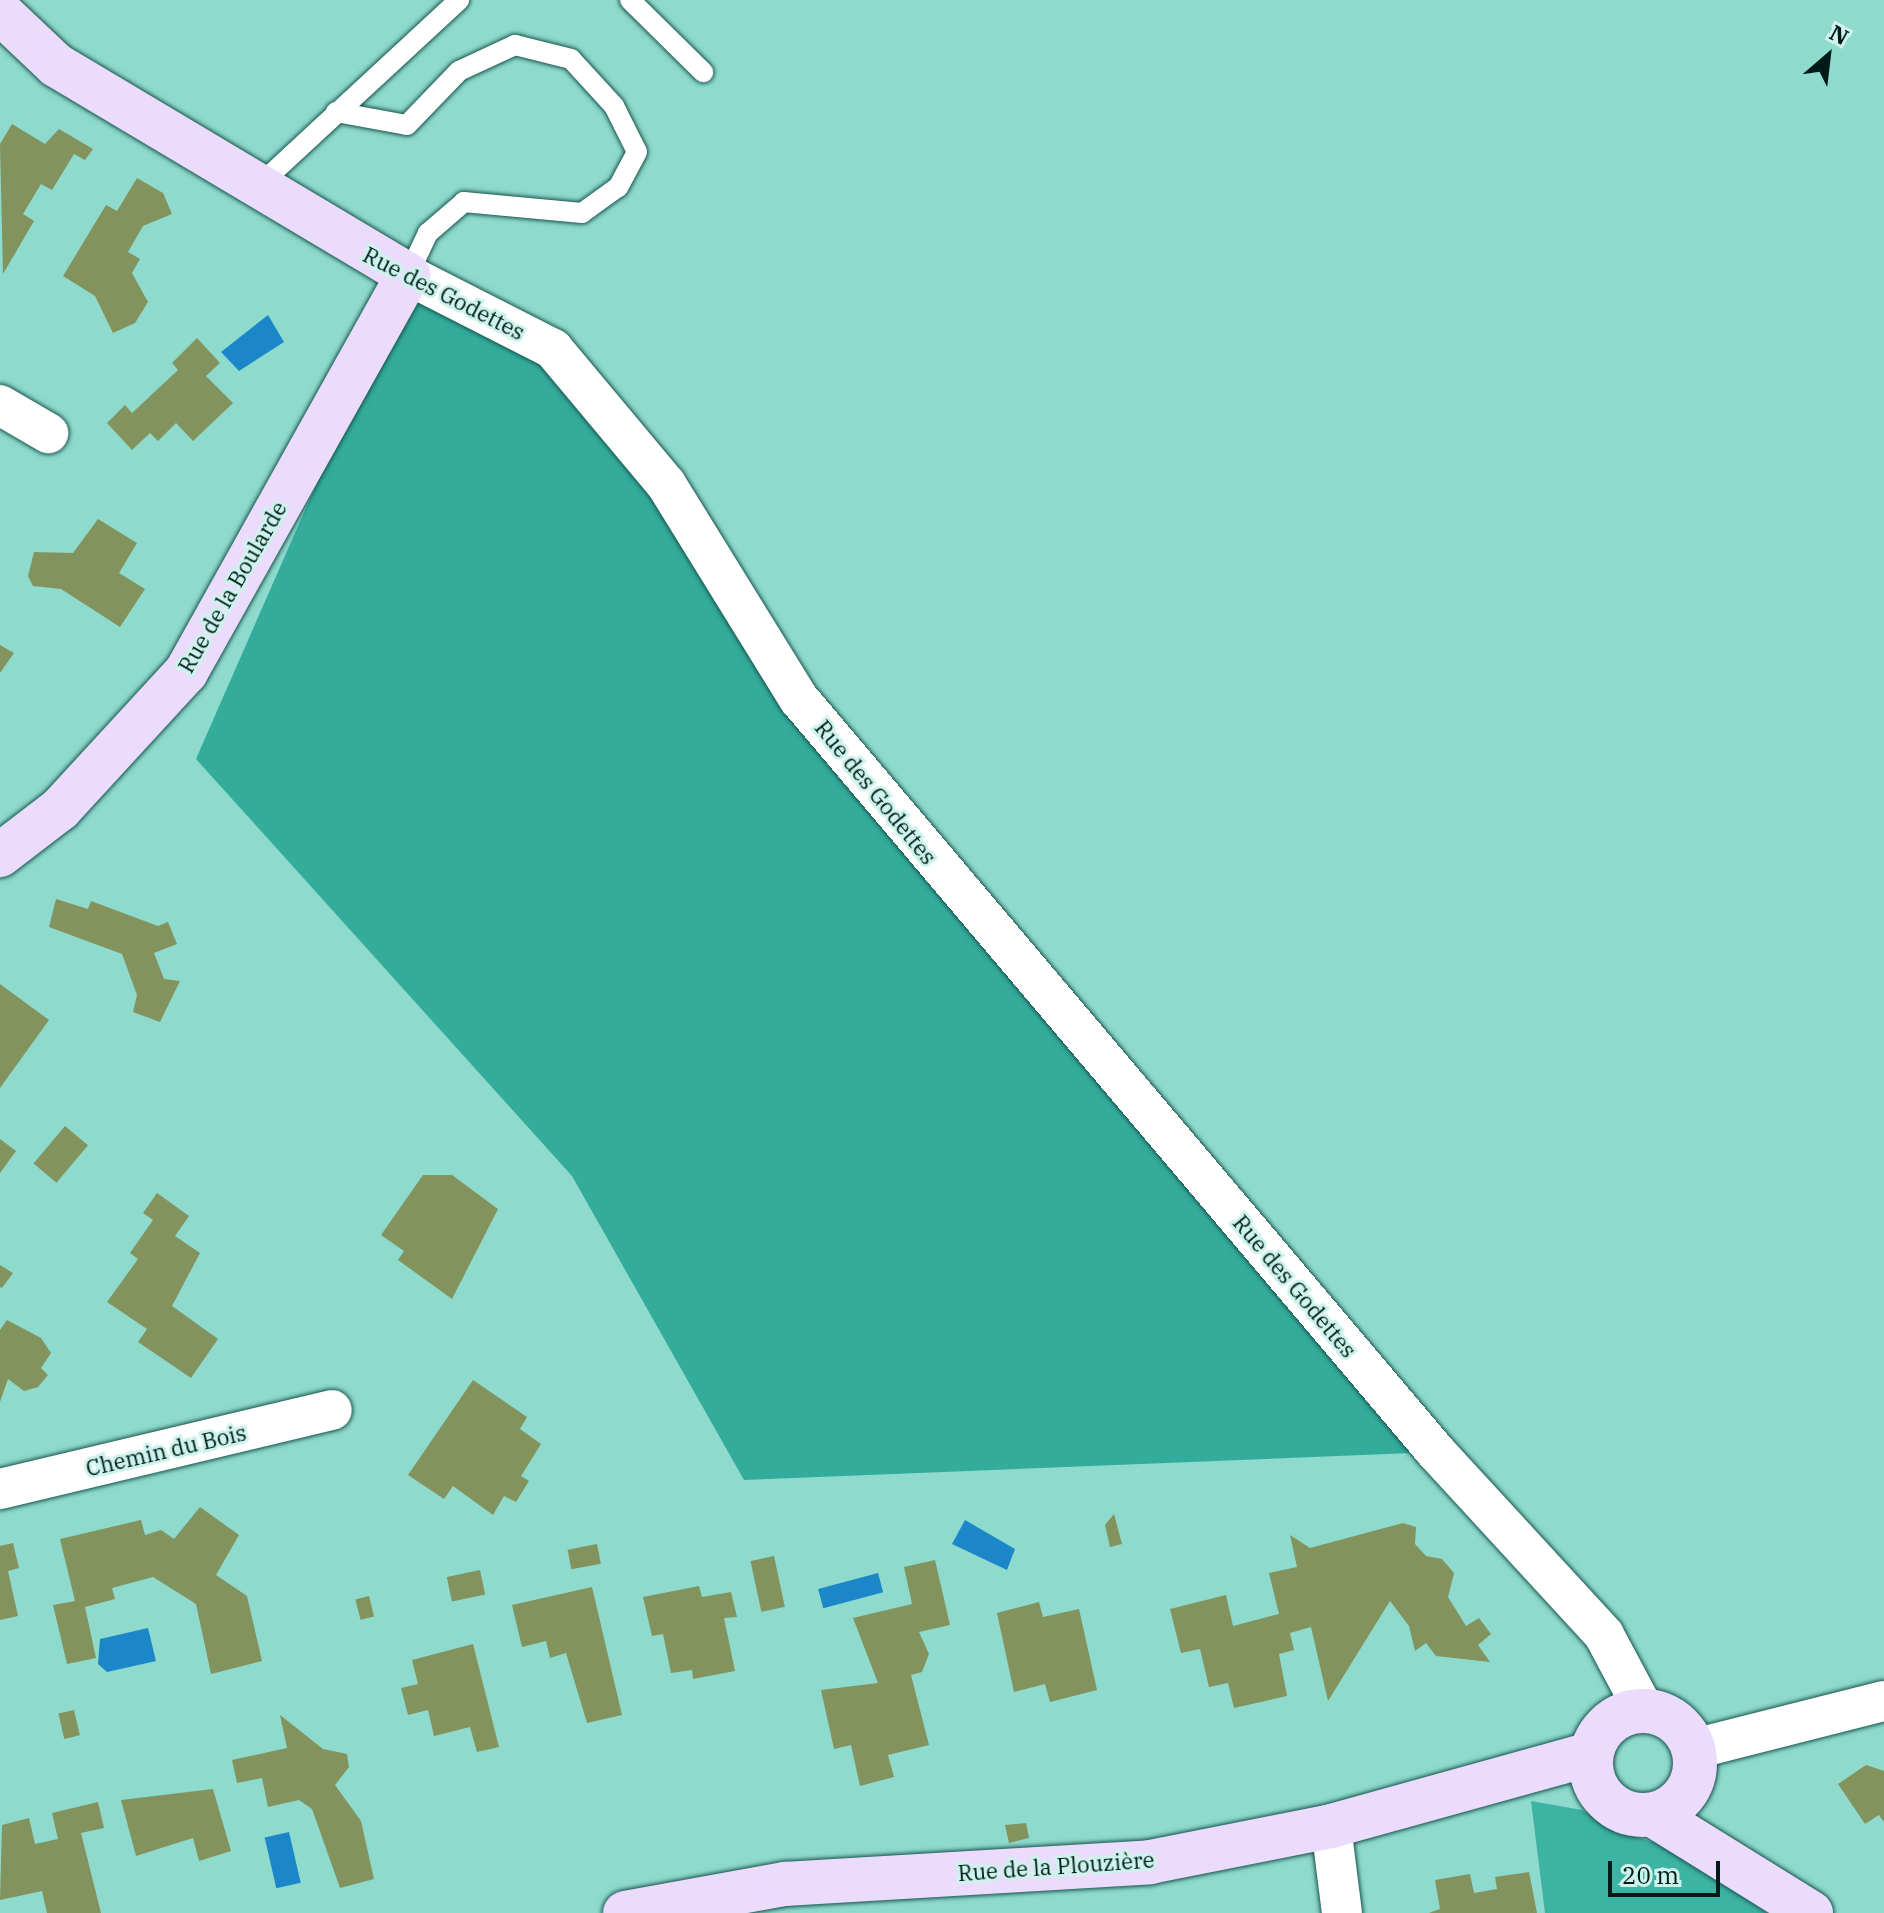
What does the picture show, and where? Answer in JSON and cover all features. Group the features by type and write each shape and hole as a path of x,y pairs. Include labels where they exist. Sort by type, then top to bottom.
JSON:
{"street":[{"name":"Rue des Godettes","path":"0,12 56,65 256,188 408,275 553,349 666,484 799,699 1376,1382 1604,1635 1644,1710"},
{"name":"Rue de la Boularde","path":"0,855 60,809 186,672 408,275"},
{"path":"0,405 48,433"},
{"name":"Chemin du Bois","path":"0,1489 332,1410"},
{"path":"1694,1749 1884,1701"},
{"path":"1694,1749 1675,1722 1644,1710 1616,1718 1593,1769 1619,1809 1670,1804 1749,1871 1811,1913"},
{"path":"1670,1804 1694,1749"},
{"name":"Rue de la Plouzière","path":"625,1913 785,1884 1150,1862 1331,1826 1481,1785 1593,1769"},
{"path":"1331,1826 1342,1913"}],"lane":[{"path":"256,188 459,0"},
{"path":"630,0 703,72"},
{"path":"336,112 407,125 459,71 515,45 571,59 614,106 637,152 618,187 582,213 464,202 428,233 408,275"}],"green space":[{"path":"408,275 553,349 799,699 1436,1452 744,1480 572,1176 196,759"},
{"path":"1531,1801 1582,1810 1618,1832 1669,1847 1767,1913 1545,1913"}],"water":[{"path":"268,315 284,342 239,371 221,352"},
{"path":"965,1520 1015,1549 1007,1570 952,1544"},
{"path":"878,1573 883,1592 823,1608 818,1589"},
{"path":"148,1628 156,1661 107,1672 98,1664 100,1639"},
{"path":"289,1832 301,1883 276,1888 265,1838"}],"building":[{"path":"12,124 45,144 59,129 93,149 85,160 74,154 52,190 41,184 23,214 34,221 3,274 0,144"},
{"path":"137,178 163,193 172,214 143,226 128,252 140,259 132,273 148,302 135,323 113,333 95,296 63,276 106,205 117,211"},
{"path":"197,338 220,363 206,376 233,403 193,441 176,423 158,441 150,433 132,450 107,423 125,405 132,413 178,370 172,363"},
{"path":"98,519 137,543 119,573 145,589 120,627 61,589 33,586 28,576 34,552 73,553"},
{"path":"0,645 14,653 0,673"},
{"path":"56,899 88,909 91,901 158,926 168,922 177,944 154,953 164,979 180,981 160,1022 133,1012 137,995 122,954 49,927"},
{"path":"0,984 49,1020 0,1088"},
{"path":"65,1126 88,1145 56,1183 34,1164"},
{"path":"0,1139 16,1151 0,1173"},
{"path":"423,1175 452,1175 498,1209 452,1299 398,1260 404,1251 381,1235"},
{"path":"157,1193 189,1216 175,1236 200,1253 172,1306 218,1339 191,1378 138,1342 147,1329 107,1302 138,1259 130,1253 153,1220 143,1213"},
{"path":"0,1265 13,1273 2,1288 0,1287"},
{"path":"7,1320 41,1338 51,1353 41,1368 48,1375 38,1387 24,1391 8,1379 0,1402 0,1330"},
{"path":"473,1380 527,1417 520,1429 541,1444 521,1476 529,1481 516,1502 504,1496 493,1515 453,1486 444,1499 408,1475"},
{"path":"200,1507 239,1535 216,1575 247,1596 262,1661 211,1674 196,1604 153,1577 112,1588 115,1599 85,1607 96,1658 67,1664 53,1605 75,1601 60,1539 141,1520 145,1535 161,1530 174,1539"},
{"path":"1114,1514 1122,1544 1110,1547 1105,1525"},
{"path":"1403,1523 1416,1527 1415,1544 1426,1556 1442,1559 1454,1573 1448,1597 1466,1626 1479,1618 1491,1634 1478,1645 1490,1662 1436,1656 1426,1643 1415,1651 1409,1626 1390,1601 1328,1701 1311,1627 1290,1633 1294,1650 1279,1654 1287,1696 1234,1708 1228,1683 1209,1687 1200,1649 1181,1653 1170,1609 1226,1595 1233,1626 1279,1614 1269,1573 1297,1567 1290,1535 1310,1548"},
{"path":"13,1543 19,1568 8,1571 18,1616 0,1620 0,1546"},
{"path":"597,1544 601,1564 571,1569 568,1550"},
{"path":"774,1556 785,1607 761,1612 751,1561"},
{"path":"935,1560 950,1625 919,1632 929,1654 922,1672 911,1675 929,1745 888,1755 894,1777 860,1786 851,1745 834,1749 821,1690 878,1683 853,1618 912,1604 904,1567"},
{"path":"480,1570 485,1594 452,1602 447,1577"},
{"path":"699,1586 702,1597 731,1592 737,1617 724,1618 735,1671 693,1679 692,1670 671,1673 663,1634 652,1636 643,1597"},
{"path":"592,1587 622,1715 587,1723 566,1653 550,1658 546,1641 522,1647 512,1605"},
{"path":"369,1596 374,1616 360,1620 355,1599"},
{"path":"1039,1602 1043,1617 1079,1609 1097,1690 1050,1702 1045,1684 1014,1692 997,1613"},
{"path":"473,1644 499,1747 477,1752 470,1727 434,1736 428,1710 408,1715 401,1688 418,1684 412,1660"},
{"path":"74,1710 80,1735 64,1739 58,1714"},
{"path":"280,1715 323,1749 347,1754 349,1767 335,1785 361,1821 374,1879 340,1888 312,1809 299,1800 268,1807 262,1778 237,1783 232,1760 287,1748"},
{"path":"1866,1765 1884,1771 1884,1822 1879,1815 1865,1824 1838,1784"},
{"path":"213,1789 231,1851 199,1861 193,1838 136,1856 121,1800"},
{"path":"98,1802 104,1828 81,1833 101,1913 47,1913 42,1891 0,1900 2,1825 29,1818 35,1844 58,1839 52,1813"},
{"path":"1026,1823 1029,1838 1009,1843 1005,1825"},
{"path":"1529,1872 1537,1913 1429,1913 1440,1909 1435,1880 1470,1874 1474,1893 1497,1889 1495,1877"}]}
